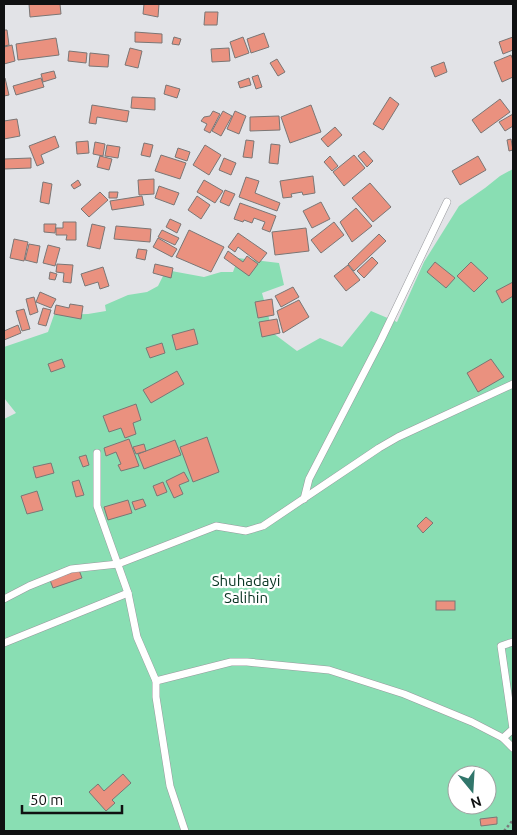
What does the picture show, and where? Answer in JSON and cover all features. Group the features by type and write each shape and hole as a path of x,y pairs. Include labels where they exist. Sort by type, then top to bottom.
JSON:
{"lane":[{"path":"304,499 310,479 447,202"},
{"path":"4,599 71,568 118,564 216,526 246,531 263,526 379,448 513,384"},
{"path":"97,453 97,506 128,593 137,638 156,681 156,697 170,786 185,831"},
{"path":"4,643 128,593"},
{"path":"503,738 513,729 501,646 513,642"},
{"path":"156,681 231,662 329,670 404,694 472,722 503,738 513,748"}],"path":[{"path":"504,831 513,820"}],"green space":[{"name":"Shuhadayi Salihin","path":"513,169 513,831 4,831 4,419 16,413 4,398 4,347 48,332 54,315 88,314 106,311 105,305 128,295 147,292 158,286 166,270 204,277 221,272 233,272 238,258 279,263 284,285 262,293 273,333 297,351 320,338 342,347 371,311 397,322 424,262 459,206 500,176"}],"building":[{"path":"29,4 60,4 61,14 30,17"},
{"path":"144,4 159,4 158,17 143,14"},
{"path":"205,12 218,12 217,25 204,25"},
{"path":"4,30 7,30 9,45 4,46"},
{"path":"135,32 162,34 162,43 135,42"},
{"path":"264,33 269,47 251,53 247,39"},
{"path":"174,37 181,39 179,45 172,44"},
{"path":"243,37 249,53 235,58 230,42"},
{"path":"513,37 513,50 503,54 499,42"},
{"path":"56,38 59,55 18,60 16,44"},
{"path":"12,45 15,61 4,64 4,47"},
{"path":"130,48 142,51 138,68 125,65"},
{"path":"229,48 230,61 212,62 211,49"},
{"path":"69,51 87,53 86,63 68,61"},
{"path":"90,53 109,55 108,67 89,66"},
{"path":"511,55 513,60 513,77 502,82 494,62"},
{"path":"277,59 285,72 278,76 270,63"},
{"path":"444,62 447,72 435,77 431,67"},
{"path":"54,71 56,78 43,82 41,74"},
{"path":"258,75 262,87 256,89 252,77"},
{"path":"41,78 44,87 16,95 13,86"},
{"path":"249,78 251,85 240,88 238,82"},
{"path":"4,79 9,95 4,96"},
{"path":"166,85 180,89 177,98 164,94"},
{"path":"132,97 155,98 155,110 131,108"},
{"path":"390,97 399,104 383,130 373,124"},
{"path":"500,99 510,112 481,133 472,120"},
{"path":"92,105 129,111 127,122 97,117 96,124 89,123"},
{"path":"311,105 321,132 290,143 281,117"},
{"path":"213,111 220,114 210,133 204,130 207,124 201,121 204,117 210,116"},
{"path":"223,111 232,116 221,136 212,131"},
{"path":"235,111 246,116 239,134 227,129"},
{"path":"513,114 513,126 505,131 499,122"},
{"path":"279,116 280,130 250,131 250,117"},
{"path":"17,119 20,136 4,139 4,121"},
{"path":"335,127 342,135 328,147 321,139"},
{"path":"55,136 59,147 41,155 44,163 37,166 29,146"},
{"path":"511,139 513,150 509,151 507,140"},
{"path":"246,140 254,141 252,158 243,157"},
{"path":"88,141 89,153 77,154 76,142"},
{"path":"95,142 105,144 103,156 93,154"},
{"path":"144,143 153,145 150,157 141,155"},
{"path":"271,144 280,145 278,164 269,163"},
{"path":"107,145 120,147 118,158 105,156"},
{"path":"205,145 221,155 209,175 193,165"},
{"path":"178,148 190,152 187,161 175,157"},
{"path":"364,151 373,161 367,167 358,156"},
{"path":"161,155 186,163 180,179 155,171"},
{"path":"354,155 365,168 344,186 333,172"},
{"path":"100,156 112,159 109,170 97,167"},
{"path":"330,156 338,166 332,171 324,162"},
{"path":"478,156 486,170 460,185 452,171"},
{"path":"31,158 31,168 4,169 4,159"},
{"path":"224,158 236,163 231,175 219,170"},
{"path":"313,176 315,193 303,195 302,192 291,194 292,197 283,198 280,181"},
{"path":"246,177 259,181 255,193 280,203 277,211 239,197"},
{"path":"154,179 154,194 139,195 138,180"},
{"path":"78,180 81,185 74,189 71,185"},
{"path":"204,180 223,191 215,203 197,192"},
{"path":"43,182 52,184 49,204 40,202"},
{"path":"370,183 391,207 373,222 352,198"},
{"path":"159,186 179,193 174,205 155,198"},
{"path":"225,190 235,194 229,206 220,202"},
{"path":"100,192 108,200 89,217 81,209"},
{"path":"109,192 118,192 117,198 109,198"},
{"path":"142,196 144,205 112,210 110,201"},
{"path":"197,196 210,205 201,219 188,210"},
{"path":"321,202 330,219 312,228 303,211"},
{"path":"240,203 276,216 270,232 262,229 265,222 254,218 252,223 234,219"},
{"path":"356,208 372,226 352,242 340,222"},
{"path":"170,219 181,224 177,233 166,227"},
{"path":"63,222 76,222 76,240 66,240 67,235 56,235 56,228 63,228"},
{"path":"334,222 344,235 321,253 311,240"},
{"path":"44,224 56,224 55,233 44,232"},
{"path":"92,224 105,227 100,249 87,246"},
{"path":"116,226 151,229 150,242 114,239"},
{"path":"306,228 309,251 275,255 272,232"},
{"path":"162,230 179,238 175,245 158,237"},
{"path":"189,230 224,247 211,272 176,257"},
{"path":"238,233 267,253 259,263 238,247 235,252 228,247"},
{"path":"379,234 386,241 354,271 348,264"},
{"path":"158,238 177,249 172,257 153,247"},
{"path":"14,239 28,242 24,261 10,258"},
{"path":"29,244 40,246 37,263 25,260"},
{"path":"48,245 60,248 55,266 43,263"},
{"path":"138,249 147,250 145,260 136,258"},
{"path":"228,251 243,262 247,256 258,264 249,276 224,258"},
{"path":"372,257 378,263 364,278 357,271"},
{"path":"435,262 455,278 446,288 427,272"},
{"path":"471,262 488,278 474,292 457,276"},
{"path":"57,264 73,265 71,283 63,282 64,273 56,272"},
{"path":"155,264 173,268 171,278 153,273"},
{"path":"348,265 360,280 346,291 334,276"},
{"path":"103,267 109,286 100,289 98,282 85,286 81,274"},
{"path":"50,272 57,274 55,280 49,279"},
{"path":"513,282 513,296 502,303 496,291"},
{"path":"293,287 299,297 281,307 275,296"},
{"path":"40,292 56,299 51,308 36,302"},
{"path":"34,297 38,312 30,315 26,299"},
{"path":"272,299 274,315 258,318 255,302"},
{"path":"299,300 309,317 283,333 277,311"},
{"path":"70,304 83,306 81,319 54,314 56,305 69,308"},
{"path":"43,308 51,310 46,326 38,324"},
{"path":"24,309 30,329 22,331 16,311"},
{"path":"277,319 280,333 262,337 259,322"},
{"path":"18,325 21,333 4,340 4,331"},
{"path":"194,329 198,344 176,350 172,335"},
{"path":"162,343 165,353 150,358 146,348"},
{"path":"62,359 65,367 51,372 48,364"},
{"path":"491,359 504,377 478,392 467,373"},
{"path":"177,371 184,384 151,403 143,390"},
{"path":"136,404 141,420 133,423 136,434 125,438 121,428 109,432 103,416"},
{"path":"207,437 219,472 193,482 180,447"},
{"path":"129,439 139,466 121,471 118,465 121,464 116,452 106,456 104,448"},
{"path":"175,440 181,455 144,469 138,454"},
{"path":"144,444 146,451 136,454 133,447"},
{"path":"86,455 89,465 83,467 79,457"},
{"path":"51,463 54,473 36,478 33,467"},
{"path":"184,472 189,481 179,485 183,494 174,498 166,481"},
{"path":"79,480 84,495 76,497 72,482"},
{"path":"163,482 167,492 157,496 153,486"},
{"path":"37,491 43,510 27,514 21,496"},
{"path":"143,499 146,506 135,510 132,502"},
{"path":"128,500 132,513 108,520 104,507"},
{"path":"426,517 433,523 423,533 417,526"},
{"path":"79,570 82,578 53,588 50,580"},
{"path":"436,601 455,601 455,610 436,610"},
{"path":"123,774 131,783 112,800 115,803 106,811 89,792 98,784 104,791"},
{"path":"497,817 497,824 481,826 480,819"}]}
